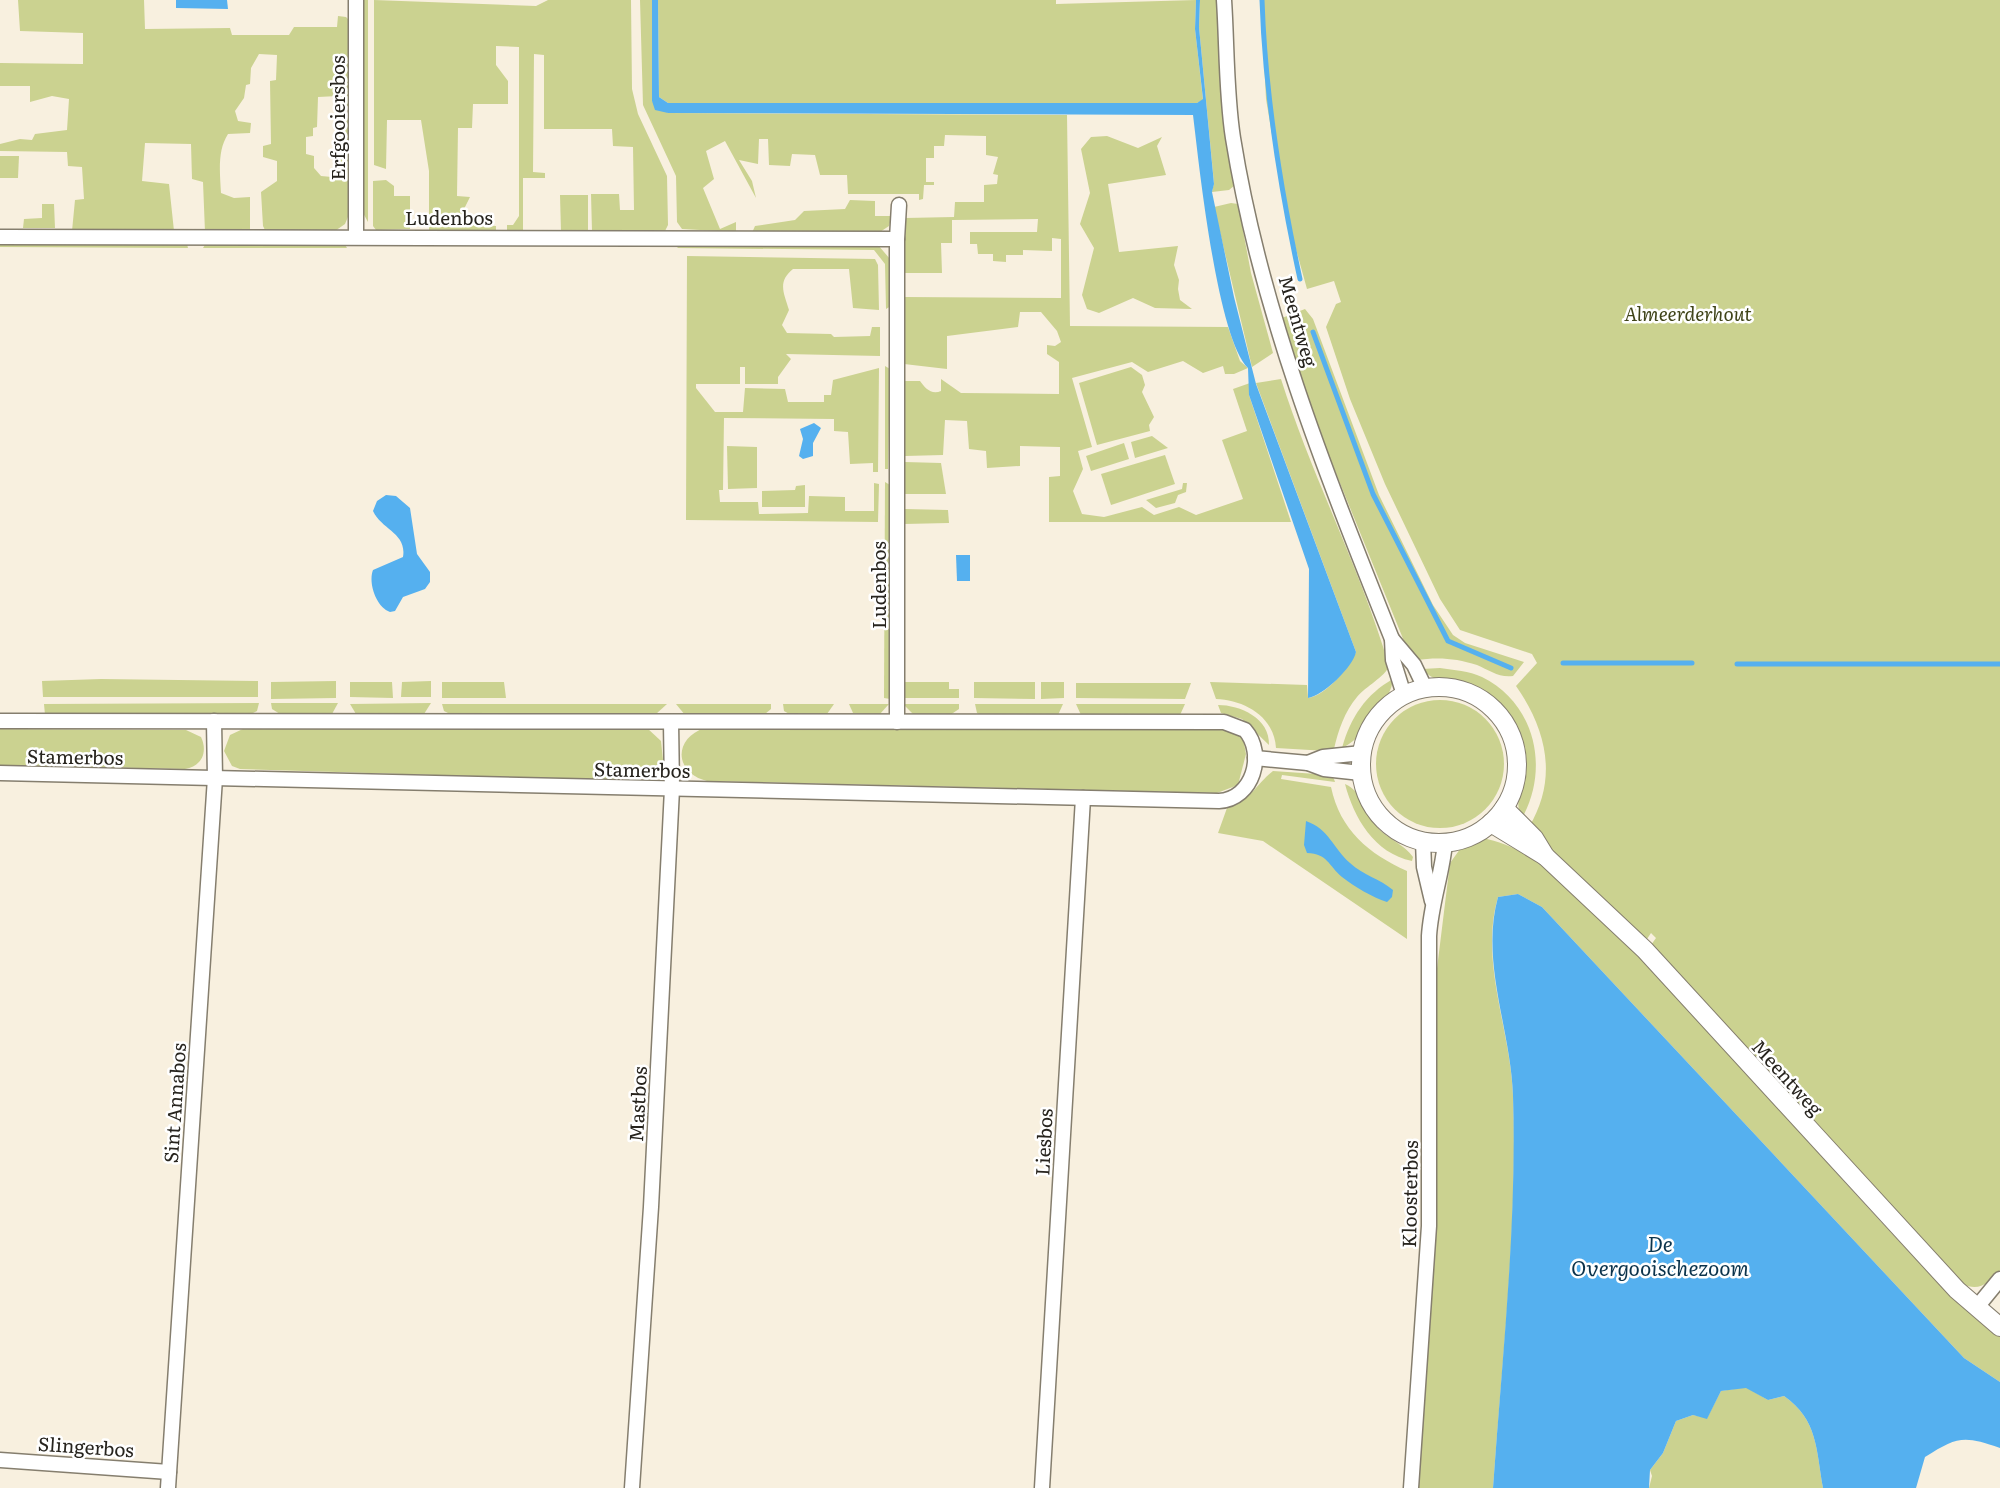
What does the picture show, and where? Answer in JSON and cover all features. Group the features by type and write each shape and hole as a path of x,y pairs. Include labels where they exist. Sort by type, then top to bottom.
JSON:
{"street":[{"name":"Erfgooiersbos","path":"356,0 356,236"},
{"name":"Meentweg","path":"1224,0 1233,137 1271,313 1328,480 1392,639 1414,665 1425,688"},
{"name":"Ludenbos","path":"897,722 899,205"},
{"name":"Ludenbos","path":"0,237 897,239"},
{"name":"Meentweg","path":"1392,639 1393,660 1404,695"},
{"path":"1425,688 1461,690 1492,709 1504,722 1516,756 1516,774 1504,808 1491,823 1470,837 1445,843 1423,841 1393,828 1381,817 1364,789 1361,773 1362,752 1376,719 1404,695 1425,688"},
{"name":"Stamerbos","path":"0,721 1231,723 1250,736 1255,758 1246,789 1226,801 0,773"},
{"name":"Sint Annabos","path":"168,1488 215,778 214,721"},
{"name":"Mastbos","path":"632,1488 651,1207 672,789 671,722"},
{"path":"1308,763 1323,757 1362,752"},
{"path":"1255,758 1308,763 1324,769 1361,773"},
{"name":"Liesbos","path":"1041,1488 1083,798"},
{"name":"Meentweg","path":"1504,808 1534,838 1545,856"},
{"name":"Meentweg","path":"1491,823 1545,856 1645,950 1879,1208 2000,1327"},
{"name":"Kloosterbos","path":"1411,1488 1429,1226 1427,971 1432,901 1424,867 1423,841"},
{"name":"Kloosterbos","path":"1432,901 1440,884 1445,843"},
{"path":"1977,1307 2000,1279"},
{"name":"Slingerbos","path":"0,1460 169,1472"}],"green space":[{"path":"18,0 144,0 145,29 230,28 232,35 289,35 294,27 337,27 338,16 346,17 351,22 348,106 339,107 338,96 318,97 317,127 313,128 313,136 306,137 306,154 314,156 314,168 321,176 332,177 338,171 339,118 349,118 350,212 345,224 335,231 266,232 263,226 261,192 277,181 277,161 263,157 263,146 271,144 270,81 276,80 277,55 259,54 251,68 250,84 246,85 244,98 235,111 238,121 251,123 250,133 228,134 220,162 221,193 234,198 250,197 250,230 246,234 205,232 203,182 192,179 191,144 145,143 142,181 169,184 174,231 72,231 75,200 84,199 82,167 68,166 67,152 0,151 0,144 20,139 32,140 35,134 67,130 69,99 52,96 30,102 30,86 0,86 0,63 83,64 83,33 20,31"},
{"path":"363,0 368,0 368,222 363,213"},
{"path":"374,0 536,6 548,0 631,0 632,89 638,114 667,176 668,225 665,231 592,231 591,194 619,194 620,210 634,210 633,147 613,146 612,129 544,129 544,55 534,54 533,172 545,173 545,178 523,178 523,232 507,233 507,225 513,225 519,216 519,47 496,46 496,65 508,81 508,104 473,104 472,128 458,128 457,196 470,197 463,211 468,221 476,225 496,226 496,231 429,232 429,171 421,120 387,120 386,169 374,165"},
{"path":"640,0 652,0 652,101 668,113 1067,115 1070,326 1228,327 1240,361 1248,368 1234,374 1225,374 1223,366 1203,373 1183,361 1148,372 1132,362 1072,378 1092,447 1078,451 1083,469 1073,491 1082,514 1104,517 1142,507 1154,515 1179,507 1196,515 1243,499 1222,440 1247,431 1233,389 1250,383 1249,395 1291,522 1049,522 1049,477 1060,476 1060,447 1020,446 1020,466 987,468 986,451 969,449 967,421 945,420 943,455 905,456 904,381 920,381 934,392 941,391 941,379 961,393 1059,394 1059,362 1047,354 1047,345 1055,346 1061,342 1057,331 1041,312 1020,312 1018,327 947,336 947,369 904,364 905,297 1061,298 1061,239 1052,238 1052,251 1023,250 1023,255 1006,255 1006,262 993,261 993,254 978,254 977,244 970,244 970,232 1037,232 1038,219 952,220 952,243 941,243 942,273 905,273 905,218 954,217 955,202 984,202 984,185 997,184 998,175 993,174 998,157 986,155 986,136 945,135 944,146 934,146 934,158 926,158 926,182 934,182 934,185 924,185 923,199 919,200 919,194 848,194 847,175 820,175 815,155 792,154 790,166 769,165 768,139 759,139 758,164 739,160 752,181 756,198 725,141 706,151 714,179 703,188 720,229 736,222 736,232 682,229 677,222 676,176 643,105"},
{"path":"658,0 1056,0 1056,4 1196,0 1195,29 1203,100 1197,103 668,103 659,97"},
{"path":"1200,0 1216,0 1227,134 1235,185 1229,190 1212,192 1214,183 1199,27"},
{"name":"Almeerderhout","path":"1261,0 2000,0 2000,1270 1983,1285 1974,1287 1962,1284 1651,945 1656,938 1651,933 1645,942 1529,827 1544,791 1545,755 1535,720 1516,686 1537,663 1532,654 1460,630 1440,599 1385,484 1350,399 1326,327 1336,304 1341,302 1334,281 1307,289 1284,206 1266,99"},
{"path":"1107,136 1138,148 1162,137 1157,146 1166,175 1108,184 1119,252 1178,246 1174,265 1179,280 1180,300 1192,309 1155,308 1133,298 1099,313 1087,309 1082,295 1094,248 1080,224 1090,193 1081,149 1091,137"},
{"path":"0,156 19,156 18,178 0,178"},
{"path":"386,180 394,186 394,196 410,196 410,229 376,230 373,226 373,181"},
{"path":"560,195 588,195 588,231 561,232"},
{"path":"850,200 875,201 875,216 892,216 889,226 877,234 751,235 755,226 795,220 804,211 845,209"},
{"path":"42,204 54,204 55,228 23,228 24,219 42,218"},
{"path":"1238,204 1251,273 1273,353 1252,367 1214,207"},
{"path":"0,242 187,244 188,248 0,247"},
{"path":"206,243 344,243 347,248 203,248"},
{"path":"681,244 878,245 890,259 891,306 886,309 885,264 874,250 677,248"},
{"path":"687,256 875,259 878,265 879,310 853,308 849,269 793,269 783,283 789,310 782,325 787,333 831,334 834,337 870,336 872,327 880,327 880,356 786,354 791,359 778,377 778,384 745,384 745,367 740,367 740,384 696,384 696,388 715,412 743,412 745,388 785,389 788,402 824,402 824,395 831,395 833,380 879,368 878,472 873,472 873,463 850,464 848,432 834,431 834,419 724,418 723,490 719,490 720,502 758,502 759,514 808,513 809,496 845,497 845,511 874,511 874,483 879,484 878,522 686,520"},
{"path":"1305,309 1313,319 1379,495 1433,605 1453,635 1465,643 1524,662 1513,676 1499,675 1477,665 1454,660 1416,660 1408,651 1308,404 1282,318"},
{"path":"885,366 890,369 888,469 885,469"},
{"path":"1131,367 1142,375 1145,385 1142,392 1154,417 1149,425 1150,431 1097,445 1079,383"},
{"path":"1281,379 1364,593 1389,666 1349,708 1334,749 1327,751 1276,748 1270,727 1264,719 1247,707 1216,699 1210,682 1307,685 1308,698 1329,687 1356,652 1256,383"},
{"path":"1152,436 1168,448 1135,458 1131,442"},
{"path":"1124,443 1129,459 1091,471 1086,456"},
{"path":"727,446 757,447 757,488 728,489"},
{"path":"1165,455 1175,484 1111,505 1101,474"},
{"path":"905,462 941,463 946,494 904,494"},
{"path":"885,482 890,485 890,699 884,698"},
{"path":"1183,483 1187,483 1186,492 1178,495 1175,503 1156,508 1146,500 1182,489"},
{"path":"805,485 805,507 762,507 762,491 795,490 796,486"},
{"path":"905,509 948,510 949,523 904,524"},
{"path":"1440,668 1482,677 1500,688 1515,703 1525,720 1536,758 1535,779 1522,818 1518,802 1524,767 1519,741 1512,725 1502,710 1481,693 1439,680 1422,669"},
{"path":"1393,679 1387,697 1374,718 1357,737 1342,748 1360,708 1375,692"},
{"path":"42,681 258,681 258,697 43,697"},
{"path":"336,681 336,698 271,699 271,682"},
{"path":"431,681 431,697 401,697 402,682"},
{"path":"350,682 392,682 393,698 350,697"},
{"path":"442,682 504,682 506,698 442,698"},
{"path":"904,682 949,682 949,689 959,689 959,698 904,698"},
{"path":"974,682 1035,682 1035,699 974,698"},
{"path":"1041,682 1064,682 1064,698 1041,699"},
{"path":"1076,683 1191,683 1185,699 1076,698"},
{"path":"1440,700 1464,705 1485,719 1499,740 1504,764 1499,788 1485,809 1464,823 1440,828 1416,823 1395,809 1381,788 1376,764 1381,740 1395,719 1416,705"},
{"path":"259,703 257,711 251,714 45,715 44,704"},
{"path":"271,703 338,703 332,714 280,714 272,709"},
{"path":"431,703 424,714 356,714 350,704"},
{"path":"442,704 667,704 656,714 450,714 444,711"},
{"path":"676,704 771,704 771,709 765,714 685,715"},
{"path":"783,704 834,704 827,714 791,715 784,711"},
{"path":"849,704 889,704 879,715 853,713"},
{"path":"903,704 959,704 959,709 950,715 914,715"},
{"path":"975,704 1063,704 1058,715 982,716 977,713"},
{"path":"1076,704 1185,704 1180,715 1081,715"},
{"path":"1218,705 1235,707 1259,720 1265,727 1269,745 1242,719 1221,713"},
{"path":"245,728 647,728 661,741 663,760 652,776 633,781 240,769 232,766 224,751 230,735"},
{"path":"705,728 1224,729 1243,738 1246,754 1238,785 1217,793 707,781 688,771 682,755 687,739"},
{"path":"0,729 186,730 201,737 204,748 199,762 185,769 0,765"},
{"path":"1273,771 1331,775 1335,782 1282,775 1281,779 1331,787 1341,816 1358,839 1380,857 1407,871 1407,939 1263,841 1218,833 1227,808 1242,802"},
{"path":"1345,784 1357,793 1382,832 1410,853 1412,861 1399,857 1376,842 1360,821"},
{"path":"1482,838 1516,849 1545,868 1669,988 1918,1261 1949,1293 2000,1337 2000,1382 1964,1358 1542,907 1518,894 1498,897 1492,946 1511,1071 1514,1145 1508,1292 1493,1488 1417,1488 1436,1209 1433,1001 1450,863 1463,845"},
{"path":"1746,1387 1768,1400 1784,1396 1803,1415 1814,1436 1823,1488 1649,1488 1652,1476 1650,1470 1663,1453 1676,1421 1693,1415 1707,1418 1721,1391"}],"water":[{"path":"176,0 227,0 228,9 176,8"},
{"path":"652,0 658,0 659,97 668,103 1197,103 1203,99 1195,29 1196,0 1200,0 1199,27 1214,184 1212,192 1256,384 1356,652 1336,680 1308,698 1309,569 1249,395 1248,368 1237,351 1227,323 1211,249 1193,115 668,113 655,110 652,101"},
{"path":"814,423 821,428 813,443 813,456 803,459 799,456 803,439 800,429"},
{"path":"386,495 396,496 410,508 417,554 430,572 430,582 425,589 403,597 395,611 390,612 377,600 372,581 373,570 403,557 398,537 373,511 377,501"},
{"path":"956,555 970,555 970,581 957,581"},
{"path":"1306,821 1326,834 1355,867 1393,890 1392,897 1387,902 1370,895 1342,877 1324,858 1307,853 1304,845"},
{"name":"De Overgooischezoom","path":"1518,894 1542,907 1964,1358 2000,1382 2000,1448 1968,1440 1945,1445 1925,1457 1916,1488 1823,1488 1814,1436 1803,1415 1784,1396 1768,1400 1746,1388 1721,1391 1707,1419 1693,1415 1676,1421 1663,1453 1650,1470 1649,1488 1493,1488 1508,1292 1514,1145 1511,1071 1494,971 1493,922 1498,897"}],"waterway":[{"path":"1262,0 1266,70 1275,140 1300,279"},
{"path":"1313,332 1373,494 1448,641 1511,668"},
{"path":"1563,663 1692,663"},
{"path":"1737,664 2000,664"}]}
